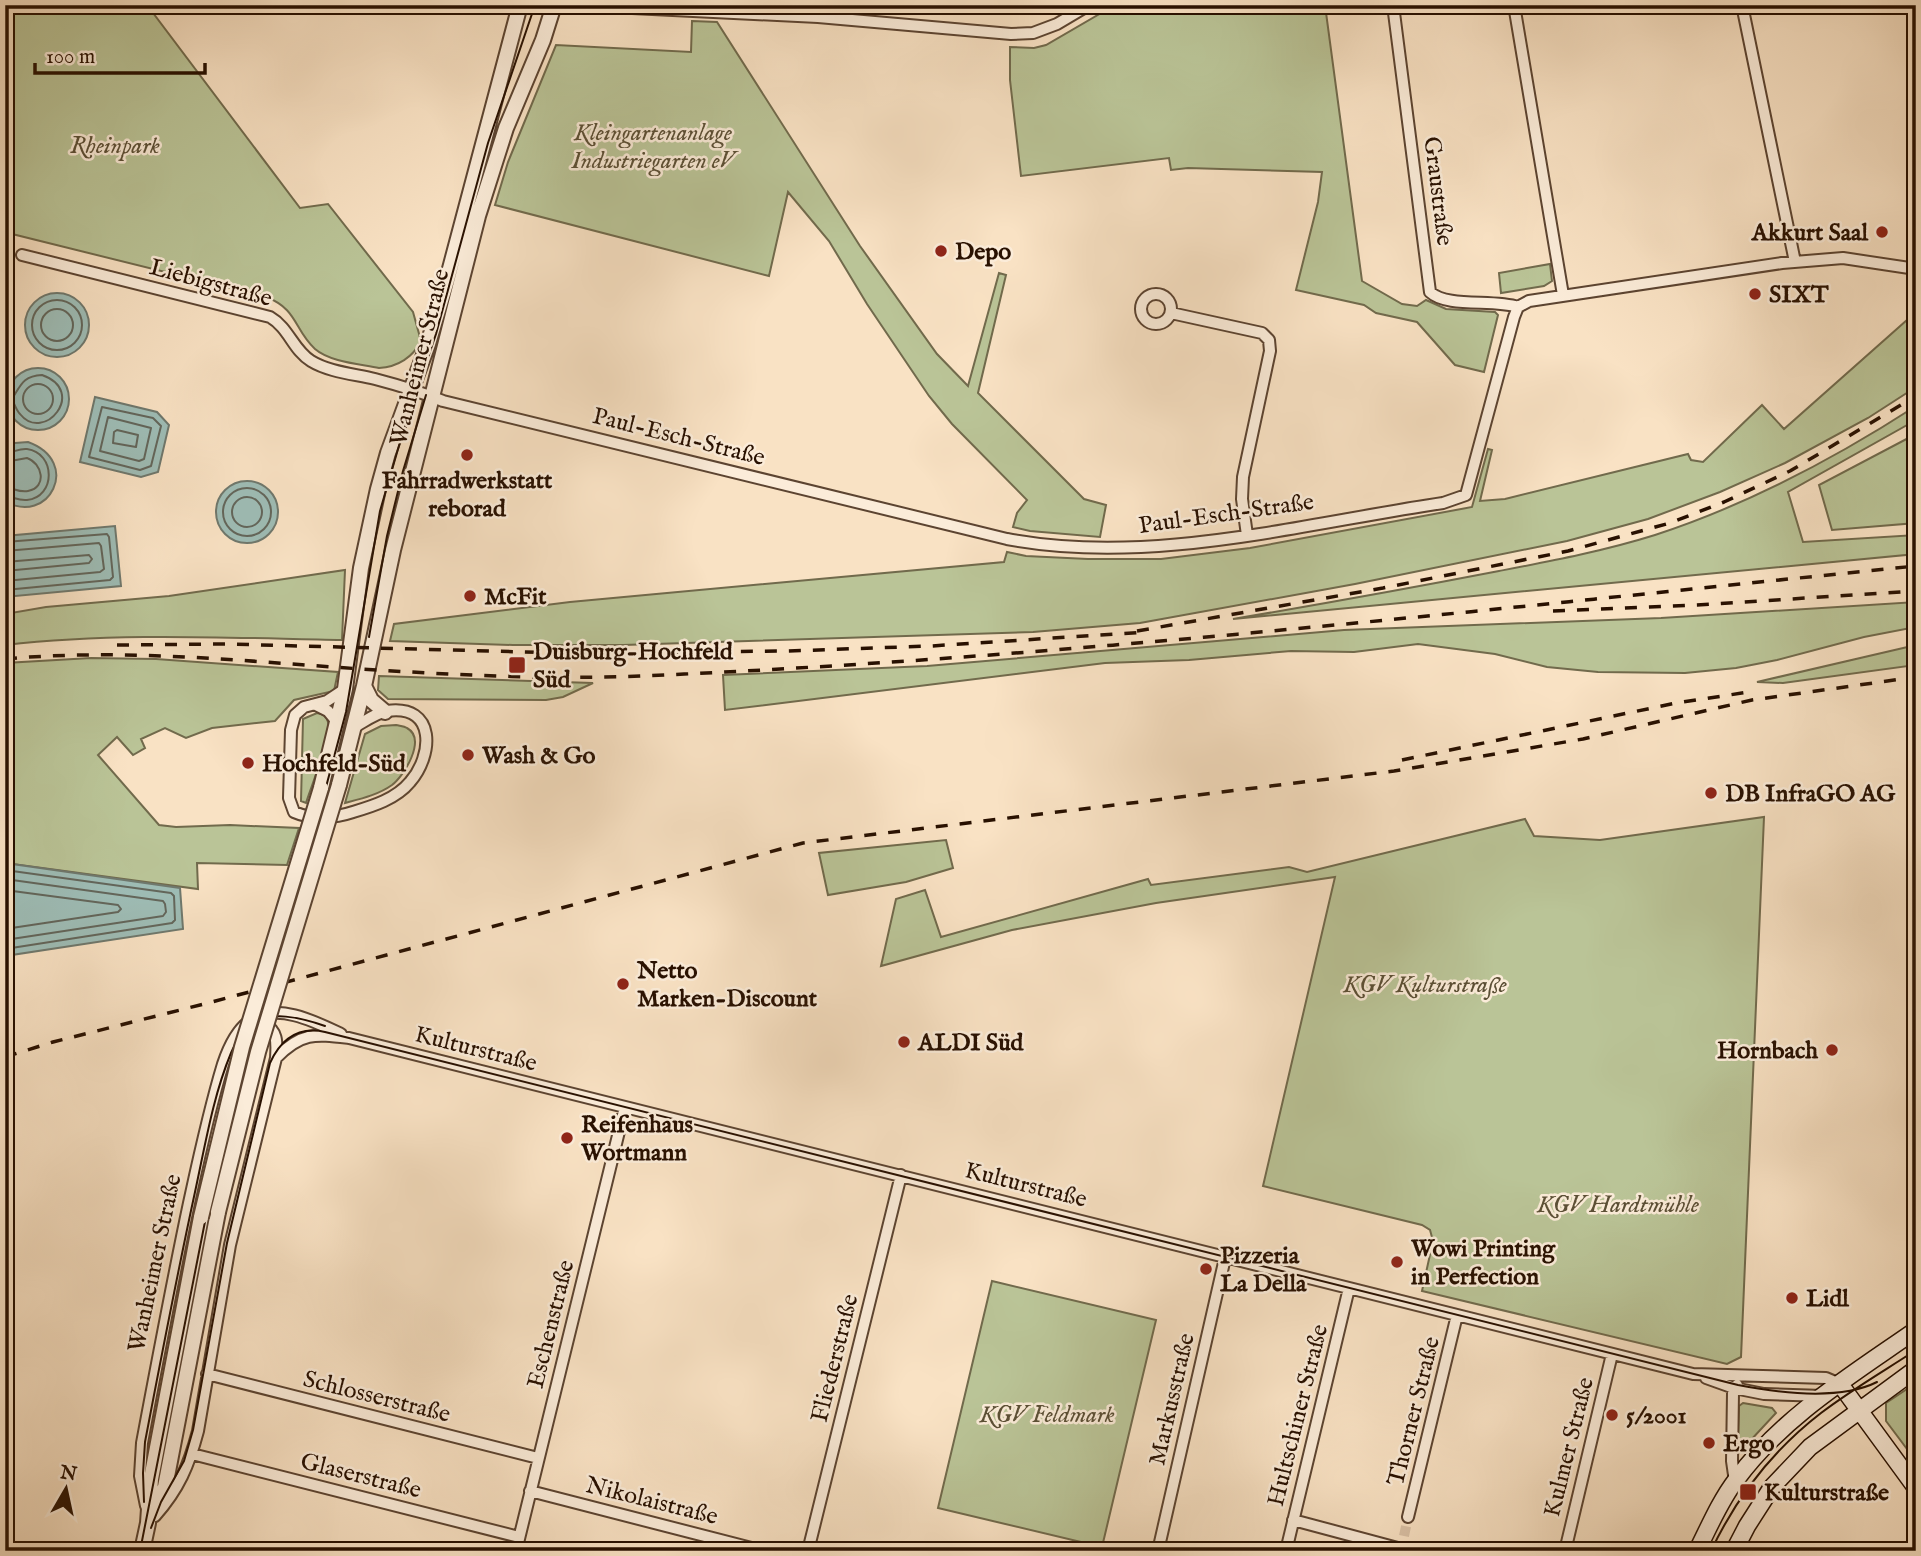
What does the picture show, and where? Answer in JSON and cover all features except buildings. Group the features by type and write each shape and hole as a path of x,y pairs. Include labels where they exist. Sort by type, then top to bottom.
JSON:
{"main road":[{"path":"1698,1551 1735,1482 1776,1434 1823,1396 1916,1330"},
{"path":"1734,1551 1746,1526 1772,1487 1816,1441 1916,1369"},
{"path":"1840,1384 1916,1488"},
{"path":"1823,1396 1859,1410"}],"street":[{"name":"Wanheimer Straße","path":"142,1551 148,1523 151,1479 201,1217 242,1047 338,723 369,526 388,453 428,344 447,280 520,5"},
{"name":"Wanheimer Straße","path":"148,1523 165,1487 218,1212 258,1052 339,785 364,686 393,550 491,172 554,5"},
{"path":"571,5 805,16 1011,34 1033,33 1057,24 1089,5"},
{"name":"Graustraße","path":"1393,5 1430,292 1437,299 1448,301 1504,302 1518,307"},
{"path":"1514,5 1563,295"},
{"path":"1742,5 1795,262"},
{"name":"Liebigstraße","path":"22,255 270,317 279,322 299,351 321,366 411,388"},
{"path":"1518,307 1529,301 1563,295 1795,262 1843,258 1916,269"},
{"name":"Paul-Esch-Straße","path":"411,388 432,396 1028,542 1090,547 1158,547 1443,503 1466,495 1518,307"},
{"path":"1171,313 1262,333 1269,340 1270,351 1243,477 1242,499 1247,535"},
{"path":"364,686 371,701 386,712"},
{"path":"345,689 327,701 303,707 296,712 291,726 289,798 295,812 303,816 343,815 374,806 410,782 422,762 426,748 426,728 413,714 386,712 354,728"},
{"path":"316,705 328,711 338,723"},
{"path":"248,1022 264,1014 285,1014 322,1024 349,1038"},
{"name":"Wanheimer Straße","path":"248,1022 263,1023 273,1029 277,1038 276,1058 230,1245 198,1431 192,1454 173,1495 148,1523 140,1476 142,1443 153,1377 207,1124 223,1063 232,1043 248,1022"},
{"path":"276,1058 290,1043 303,1037 322,1035 349,1038"},
{"name":"Kulturstraße","path":"349,1038 1697,1375 1734,1388 1764,1394 1823,1396"},
{"name":"Eschenstraße","path":"516,1551 625,1107"},
{"name":"Fliederstraße","path":"808,1551 901,1175"},
{"name":"Markusstraße","path":"1158,1551 1225,1258"},
{"name":"Hultschiner Straße","path":"1286,1551 1349,1288"},
{"name":"Thorner Straße","path":"1408,1517 1457,1315"},
{"name":"Kulmer Straße","path":"1565,1551 1612,1354"},
{"name":"Schlosserstraße","path":"207,1374 538,1458"},
{"name":"Kulturstraße","path":"1697,1375 1826,1378 1840,1384"},
{"path":"1735,1482 1732,1461 1734,1388 1747,1376"},
{"name":"Glaserstraße","path":"192,1454 519,1537"},
{"name":"Nikolaistraße","path":"530,1491 763,1551"},
{"path":"1293,1520 1405,1550 1404,1536"}],"green space":[{"name":"Rheinpark","path":"5,5 147,5 300,208 328,204 413,312 421,341 414,352 399,363 386,367 346,362 315,349 290,314 266,297 12,234 5,250"},
{"path":"1115,5 1325,5 1362,281 1402,304 1417,306 1426,300 1446,309 1495,312 1498,315 1484,372 1455,365 1417,322 1376,313 1364,305 1296,290 1318,202 1322,172 1188,168 1171,170 1169,158 1021,176 1010,80 1010,47 1034,48 1046,45"},
{"name":"Kleingartenanlage Industriegarten eV","path":"692,21 717,22 860,246 937,354 968,386 999,273 1006,275 978,393 1084,499 1106,505 1100,537 1013,527 1017,513 1027,500 952,424 929,396 867,304 829,241 788,192 769,276 495,205 508,162 556,45 691,52"},
{"path":"1550,264 1552,281 1544,286 1501,293 1499,273"},
{"path":"1916,312 1916,387 1868,418 1785,463 1720,492 1648,519 1567,541 1355,584 1140,623 1033,632 623,645 390,641 394,624 570,602 1004,562 1007,552 1026,556 1088,559 1161,559 1250,548 1472,507 1488,449 1492,450 1480,501 1505,499 1688,454 1691,460 1703,462 1762,405 1784,429"},
{"path":"1916,406 1916,420 1788,492 1803,542 1916,535 1916,554 1233,619 1538,563 1655,535 1723,510 1789,479"},
{"path":"1916,434 1916,523 1832,530 1819,485"},
{"path":"345,570 342,640 131,637 5,645 5,614 46,607 169,596"},
{"path":"1916,602 1916,627 1864,637 1777,660 1736,668 1685,673 1598,672 1547,667 1495,654 1418,644 1354,652 1291,651 1189,660 1105,663 725,710 723,675 927,666 1344,630 1661,618"},
{"path":"1916,645 1916,665 1783,683 1757,682"},
{"path":"91,658 156,659 338,672 334,691 294,700 275,721 212,728 186,738 165,728 141,739 145,748 133,755 117,737 98,755 159,825 299,828 287,865 197,863 198,889 5,863 5,663"},
{"path":"379,676 593,683 563,697 546,700 388,699 378,690"},
{"path":"317,713 326,717 328,729 306,803 301,801 303,719"},
{"path":"396,725 407,728 413,733 415,740 412,757 402,774 392,785 381,791 345,803 365,734 381,726"},
{"path":"1764,817 1741,1357 1727,1364 1422,1291 1433,1241 1430,1230 1422,1225 1263,1186 1335,877 1156,903 1012,930 881,966 896,899 925,890 941,937 1148,879 1151,885 1289,867 1307,872 1525,819 1534,836 1600,840"},
{"path":"946,840 953,868 906,882 828,895 819,853"},
{"name":"KGV Feldmark","path":"992,1281 1156,1320 1102,1547 938,1508"},
{"path":"1916,1383 1916,1461 1886,1421 1886,1403"},
{"path":"1743,1403 1772,1408 1776,1413 1737,1455 1739,1406"}],"water":[{"path":"57,293 75,299 83,307 89,325 83,343 75,351 57,357 39,351 31,343 25,325 31,307 39,299"},
{"path":"38,368 60,377 69,399 60,421 38,430 16,421 7,399 16,377"},
{"path":"95,397 157,412 169,425 158,472 141,477 80,462"},
{"path":"28,442 45,451 54,463 56,476 53,489 46,499 34,506 21,507 5,501 5,448 15,443"},
{"path":"247,481 259,483 269,490 276,500 276,524 269,534 259,541 247,543 235,541 225,534 218,524 216,512 218,500 225,490 235,483"},
{"path":"115,526 121,586 5,597 5,536"},
{"path":"5,863 180,888 183,929 5,956"}],"tunnel":[{"path":"1404,1536 1408,1517"}],"tram line":[{"path":"140,1551 215,1171 246,1049 326,787 346,712 380,511 405,425 436,334 488,143 535,5"},
{"path":"369,637 387,536 426,395"},
{"path":"144,1502 145,1442 206,1139 225,1069 238,1038 257,1021 276,1016 325,1026"},
{"path":"151,1528 161,1502 184,1461 193,1430 227,1243 270,1063 285,1041 307,1031 325,1032 1738,1385 1809,1394 1845,1392 1877,1382"},
{"path":"1711,1551 1732,1511 1758,1475 1787,1442 1832,1405 1916,1350"}],"railway":[{"path":"1137,631 1383,588 1568,551 1670,523 1724,502 1790,471 1916,396"},
{"path":"5,659 128,655 486,676 640,676 800,668 1119,645 1916,566"},
{"path":"1553,611 1916,591"},
{"path":"117,645 226,644 564,653 788,651 931,646 1146,632"},
{"path":"5,1057 803,843 1394,771 1583,739 1752,700 1916,677"},
{"path":"1402,760 1676,703 1749,692"}],"place":[{"name":"Akkurt Saal","path":"1882,232"},
{"name":"Depo","path":"941,251"},
{"name":"SIXT","path":"1755,294"},
{"name":"Fahrradwerkstatt reborad","path":"467,455"},
{"name":"McFit","path":"470,596"},
{"name":"Duisburg-Hochfeld Süd","path":"517,665"},
{"name":"Wash & Go","path":"468,755"},
{"name":"Hochfeld-Süd","path":"248,763"},
{"name":"DB InfraGO AG","path":"1711,793"},
{"name":"Netto Marken-Discount","path":"623,984"},
{"name":"ALDI Süd","path":"904,1042"},
{"name":"Hornbach","path":"1832,1050"},
{"name":"Reifenhaus Wortmann","path":"567,1138"},
{"name":"Wowi Printing in Perfection","path":"1397,1262"},
{"name":"Pizzeria La Della","path":"1206,1269"},
{"name":"Lidl","path":"1792,1298"},
{"name":"5/2001","path":"1612,1415"},
{"name":"Ergo","path":"1709,1443"},
{"name":"Kulturstraße","path":"1748,1492"}],"park label":[{"name":"KGV Kulturstraße","path":"1425,984"},
{"name":"KGV Hardtmühle","path":"1618,1204"}]}
